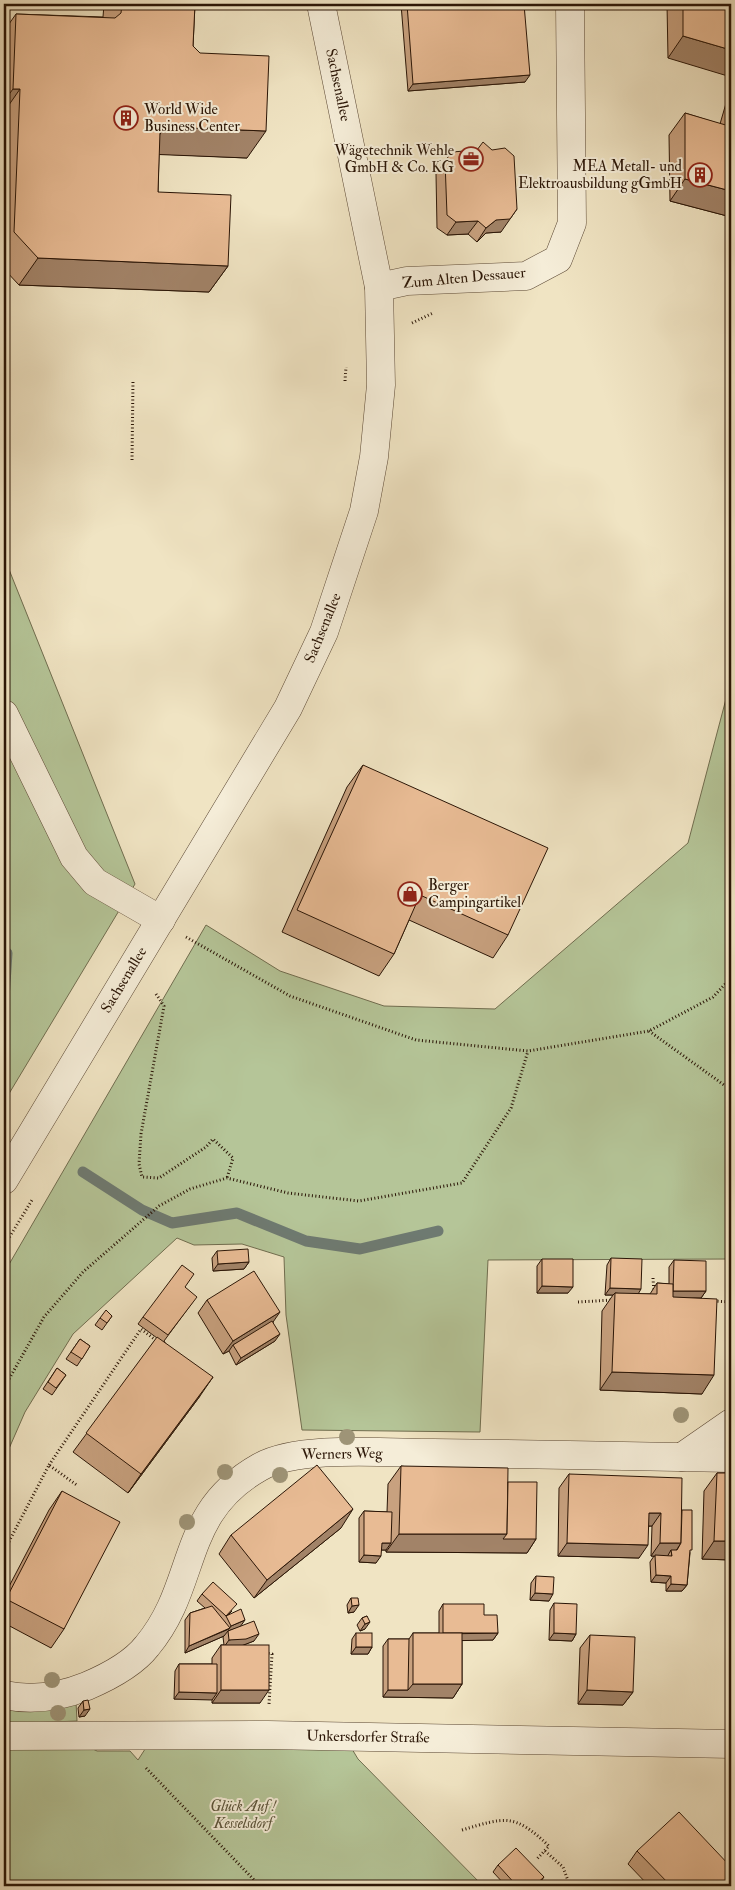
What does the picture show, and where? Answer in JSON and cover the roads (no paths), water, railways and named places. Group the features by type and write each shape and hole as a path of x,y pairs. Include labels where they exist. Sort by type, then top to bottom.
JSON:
{"street":[{"name":"Sachsenallee","path":"4,1180 288,708 324,632 364,511 374,457 381,384 379,286 321,4"},
{"name":"Zum Alten Dessauer","path":"379,286 407,281 526,276 558,259 572,223 570,4"},
{"path":"4,714 74,857 95,882 161,920"},
{"path":"682,1457 731,1423"},
{"name":"Werners Weg","path":"4,1695 40,1698 70,1692 95,1682 134,1658 147,1647 177,1596 198,1532 212,1507 231,1486 260,1466 279,1458 300,1454 396,1453 731,1458"},
{"name":"Unkersdorfer Straße","path":"4,1736 268,1734 558,1742 731,1744"}],"water":[{"path":"731,1011 731,1046 727,1025"}],"waterway":[{"path":"4,951 7,953 4,999"},
{"path":"83,1172 142,1210 172,1223 237,1213 306,1241 360,1249 438,1231"}],"place":[{"name":"World Wide Business Center","path":"126,118"},
{"name":"Wägetechnik Wehle GmbH & Co. KG","path":"471,159"},
{"name":"MEA Metall- und Elektroausbildung gGmbH","path":"700,175"},
{"name":"Berger Campingartikel","path":"410,894"}],"park label":[{"name":"Glück Auf ! Kesselsdorf","path":"243,1814"}]}
